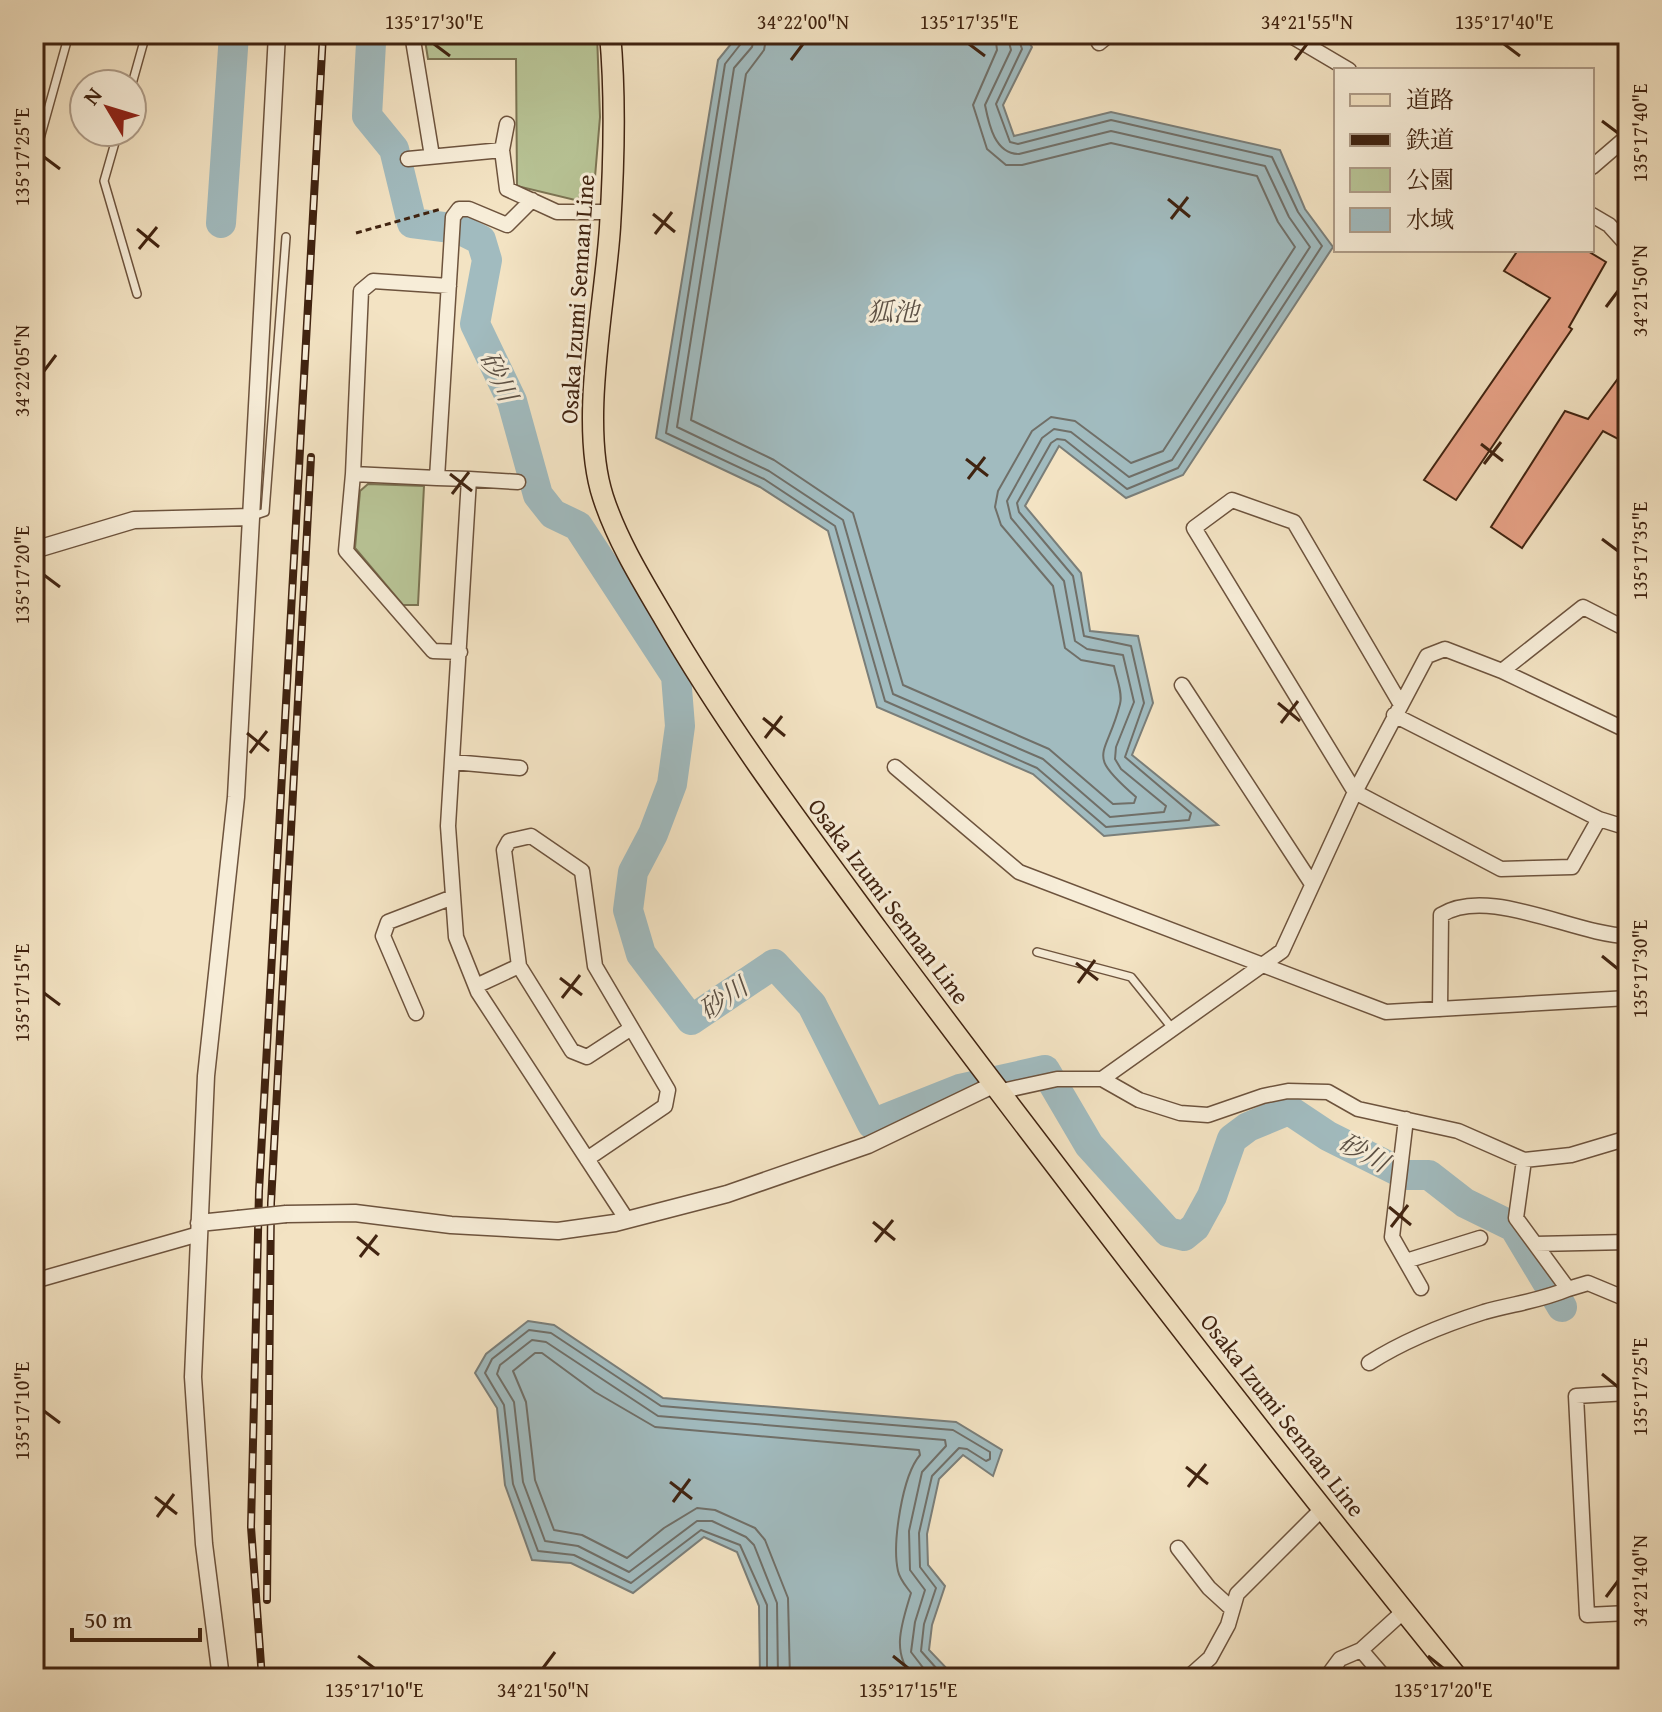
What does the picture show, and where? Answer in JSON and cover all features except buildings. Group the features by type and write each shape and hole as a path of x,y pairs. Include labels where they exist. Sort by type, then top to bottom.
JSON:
{"main road":[{"name":"Osaka Izumi Sennan Line","path":"610,34 614,75 610,212 597,343 594,439 601,494 627,555 693,668 776,793 1322,1509 1458,1678"}],"street":[{"path":"221,1678 204,1544 193,1377 206,1076 236,797 277,34"},
{"path":"412,34 432,156"},
{"path":"1095,34 1099,43 1110,34"},
{"path":"1288,34 1346,68"},
{"path":"507,124 502,150 507,189 557,212 610,212"},
{"path":"1594,165 1628,136"},
{"path":"408,159 502,150"},
{"path":"437,478 453,217 459,209 469,209 507,225 532,200"},
{"path":"1594,216 1609,225 1628,246"},
{"path":"449,286 373,281 361,291 353,474 346,551 433,651 460,652"},
{"path":"353,474 518,482"},
{"path":"469,479 448,826 456,937 476,986 627,1220"},
{"path":"1599,819 1572,867 1501,869 1355,792 1194,528 1232,500 1294,522 1397,709 1599,819 1628,828"},
{"path":"34,550 134,520 251,517"},
{"path":"1502,671 1583,607 1628,630"},
{"path":"1102,1079 1282,951 1355,792 1427,656 1445,649 1502,671 1628,731"},
{"path":"1182,685 1312,884"},
{"path":"453,762 520,768"},
{"path":"895,767 1019,872 1386,1012 1628,998"},
{"path":"587,1159 665,1106 668,1090 595,966 582,871 531,836 509,841 504,850 519,966 572,1051 587,1057 630,1029"},
{"path":"416,1013 383,936 388,922 453,897"},
{"path":"1440,1009 1441,915 1453,907 1496,908 1628,936"},
{"path":"476,986 519,966"},
{"path":"34,1281 199,1229 238,1219 286,1214 355,1213 451,1225 558,1231 627,1220 727,1194 868,1145 999,1088 1057,1079 1102,1079 1139,1100 1180,1113 1208,1115 1263,1096 1328,1092 1358,1109 1458,1131 1524,1160 1571,1155 1628,1138"},
{"path":"1406,1119 1392,1237 1421,1288"},
{"path":"1524,1160 1516,1218 1568,1289"},
{"path":"1406,1261 1480,1238"},
{"path":"1535,1244 1628,1242"},
{"path":"1369,1363 1403,1341 1486,1312 1541,1301 1588,1283 1624,1298 1628,1287"},
{"path":"1628,1393 1576,1396 1587,1615 1628,1613"},
{"path":"1164,1678 1191,1675 1210,1658 1228,1625 1237,1594 1322,1509"},
{"path":"1178,1548 1209,1588 1232,1609"},
{"path":"1326,1678 1340,1659 1361,1650 1404,1611"},
{"path":"1361,1650 1385,1678"}],"lane":[{"path":"34,160 69,34"},
{"path":"136,68 146,34"},
{"path":"113,148 104,181 137,294"},
{"path":"251,517 265,512 286,237"},
{"path":"1037,952 1131,977 1172,1028"}],"path":[{"path":"356,233 442,209"}],"green space":[{"path":"424,34 597,34 600,117 594,189 575,200 517,186 516,59 428,59"},
{"path":"368,484 424,486 418,605 403,605 355,548 360,491"}],"water":[{"name":"狐池","path":"739,34 1023,34 1032,47 1003,105 1014,136 1111,112 1280,150 1305,209 1333,247 1183,475 1126,498 1059,446 1025,506 1081,573 1090,631 1138,636 1153,703 1132,755 1218,825 1104,836 1033,774 877,707 828,531 760,487 656,438 718,60"},
{"path":"528,1321 554,1325 663,1398 956,1422 1002,1450 993,1476 963,1455 939,1479 927,1534 928,1565 945,1586 932,1625 929,1650 950,1672 971,1668 995,1678 760,1678 759,1606 737,1552 704,1537 633,1593 571,1563 532,1560 505,1485 497,1408 475,1373 486,1354"}],"waterway":[{"name":"砂川","path":"221,223 234,34"},
{"name":"砂川","path":"371,43 367,116 394,149 412,223 459,229 481,240 487,260 475,324 512,401 538,495 553,514 578,526 676,676 680,726 672,784 653,834 633,872 628,910 641,954 691,1020 774,964 812,1005 872,1124 960,1089 1045,1070 1089,1145 1168,1232 1184,1236 1195,1227 1212,1196 1232,1139 1248,1127 1289,1110 1328,1136 1406,1175 1429,1175 1465,1203 1514,1227 1562,1307"}],"railway":[{"path":"262,1678 251,1527 259,1191 323,34"},
{"path":"267,1600 271,1203 311,457"}]}
